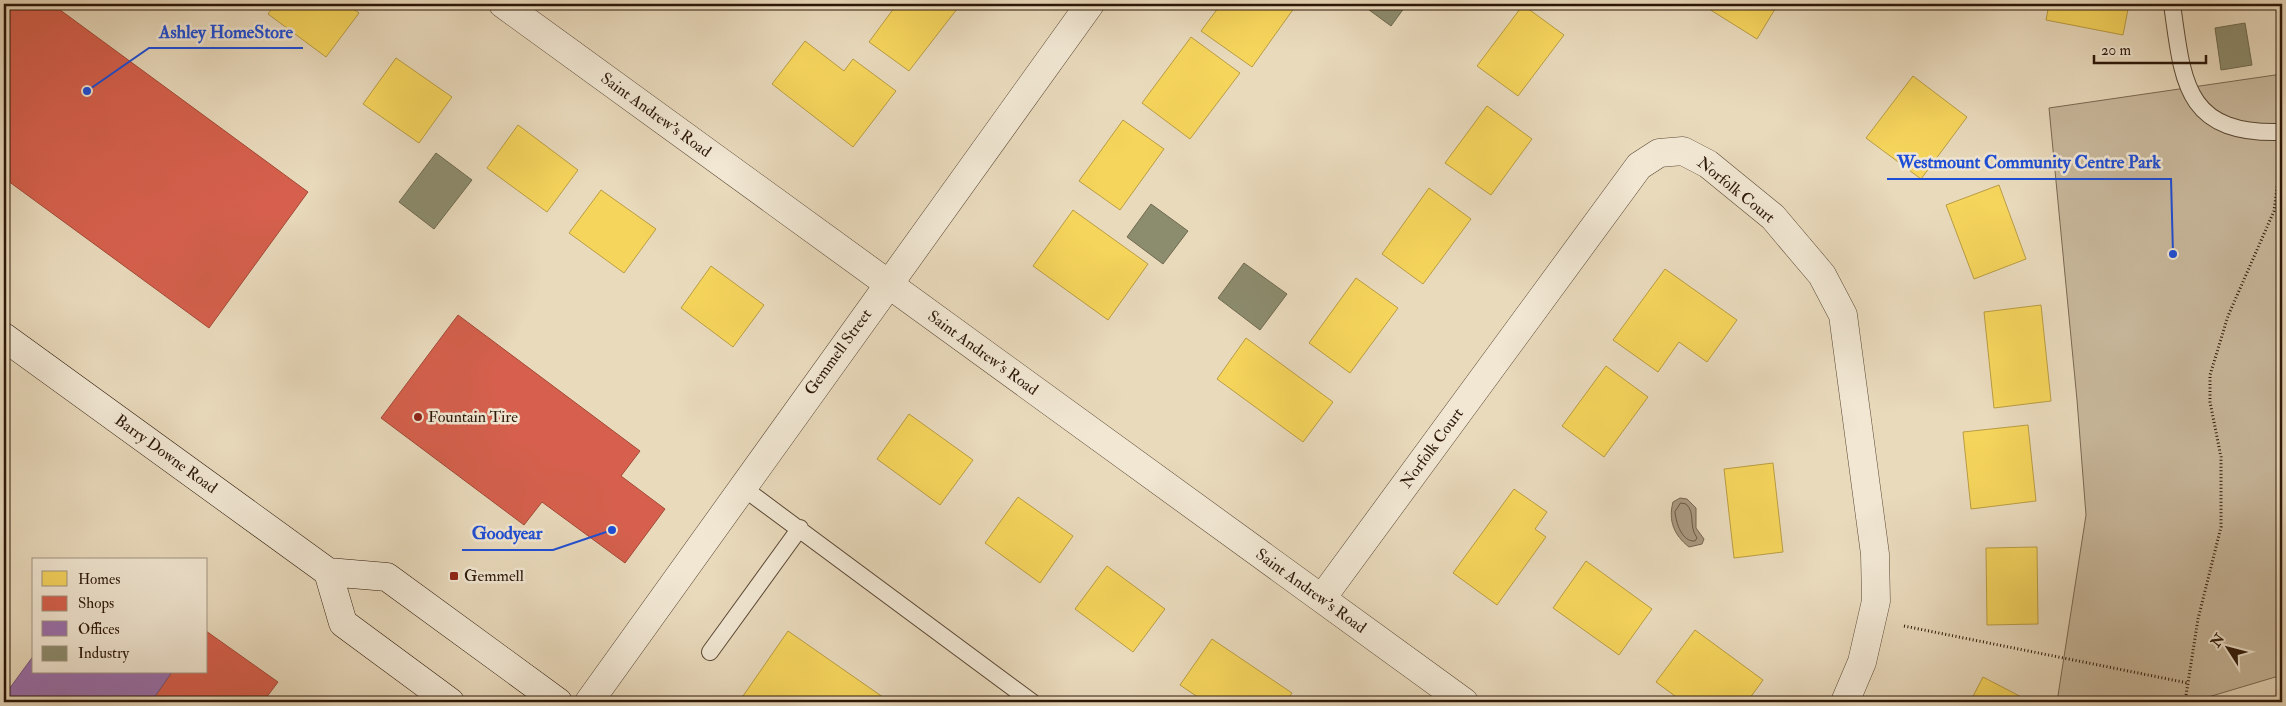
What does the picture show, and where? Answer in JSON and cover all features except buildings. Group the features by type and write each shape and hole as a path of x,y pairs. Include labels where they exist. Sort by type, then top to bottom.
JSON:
{"street":[{"name":"Saint Andrew's Road","path":"503,4 1464,702"},
{"name":"Gemmell Street","path":"588,702 1090,4"},
{"name":"Norfolk Court","path":"1322,598 1639,166 1659,153 1683,151 1708,164 1773,217 1822,275 1843,315 1875,554 1876,601 1862,662 1845,702"},
{"name":"Barry Downe Road","path":"4,336 328,572"},
{"path":"450,702 344,623 328,572 387,577 558,702"}],"lane":[{"path":"2172,4 2181,64 2188,88 2200,107 2217,120 2236,127 2282,132"},
{"path":"742,487 800,528 1032,702"},
{"path":"710,652 800,528"}],"path":[{"path":"2185,702 2198,619 2221,527 2221,457 2210,402 2210,375 2228,316 2274,211 2282,150"},
{"path":"1872,619 2188,684"}],"shaded area":[{"path":"2282,74 2282,675 2205,698 2200,702 2057,702 2086,515 2049,108"}],"water":[{"path":"1680,498 1687,499 1696,508 1696,528 1704,539 1702,544 1689,547 1679,538 1676,532 1671,515 1673,502"}],"place":[{"name":"Ashley HomeStore","path":"87,91"},
{"name":"Westmount Community Centre Park","path":"2173,254"},
{"name":"Fountain Tire","path":"418,417"},
{"name":"Goodyear","path":"612,530"},
{"name":"Gemmell","path":"454,576"}]}
